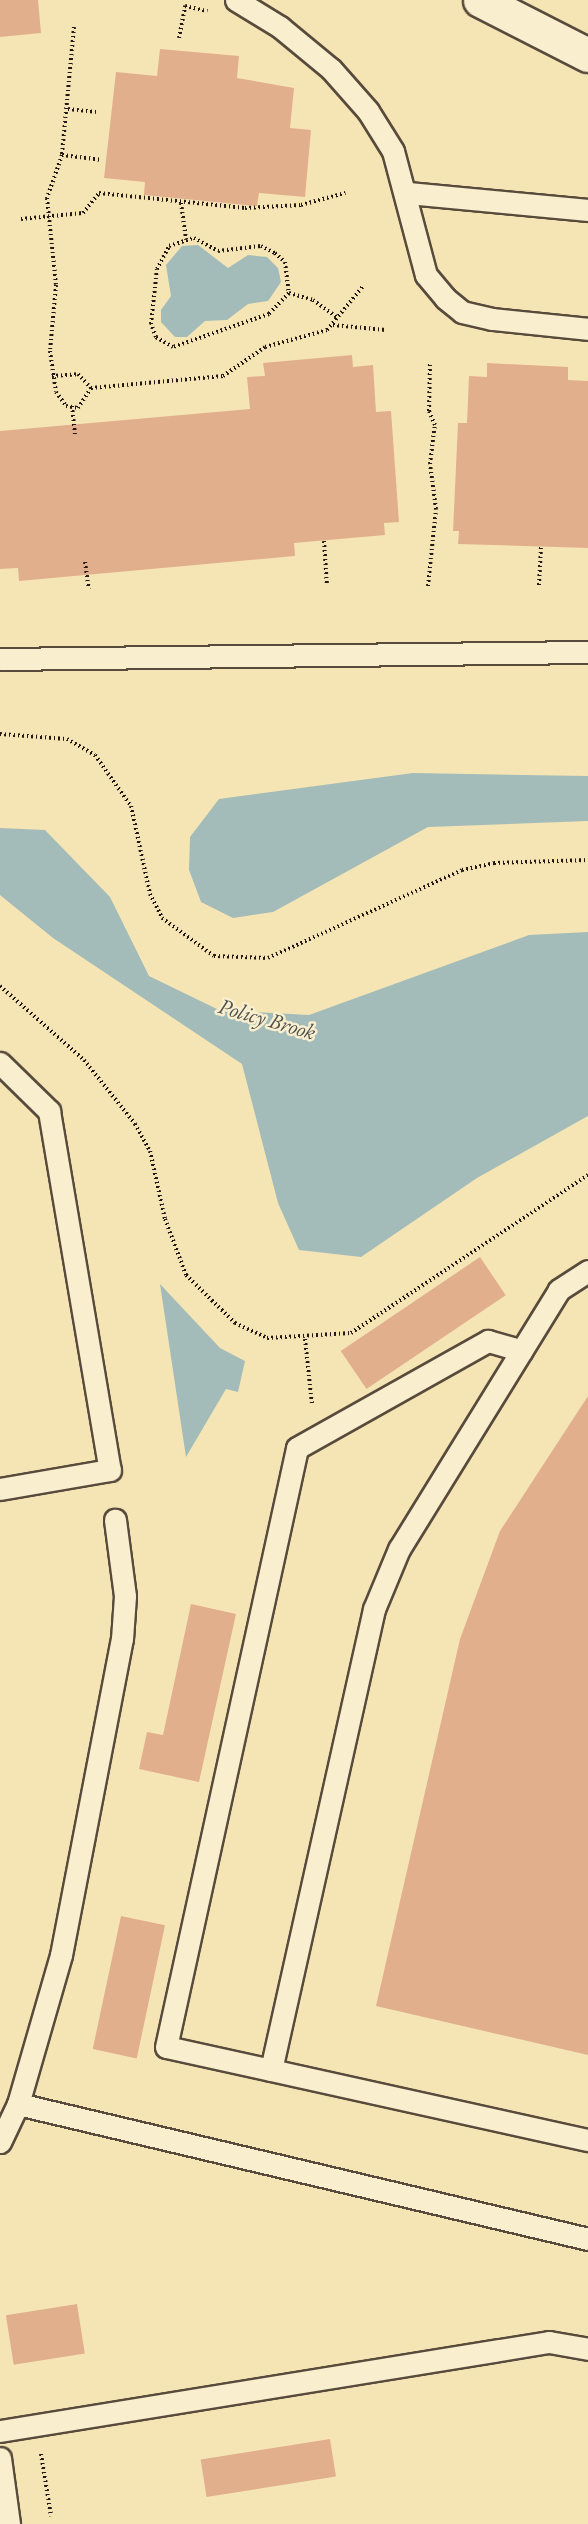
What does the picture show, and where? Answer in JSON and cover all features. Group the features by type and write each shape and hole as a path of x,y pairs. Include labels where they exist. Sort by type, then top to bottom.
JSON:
{"street":[{"path":"480,0 588,55"}],"lane":[{"path":"236,0 280,27 331,69 393,151 408,193 426,275 462,312 588,329"},
{"path":"408,193 588,210"},
{"path":"0,658 588,652"},
{"path":"0,1063 49,1111 110,1470 0,1489"},
{"path":"271,2070 374,1609 399,1550 559,1290 588,1271"},
{"path":"522,1351 488,1341 297,1448 166,2047 588,2140"},
{"path":"0,2142 18,2104 61,1955 122,1639 126,1596 115,1520"},
{"path":"18,2104 588,2239"},
{"path":"0,2431 549,2342 588,2349"},
{"path":"0,2458 9,2524"}],"path":[{"path":"179,38 185,6 218,17"},
{"path":"74,27 62,155 51,180 47,217 56,285 52,376 56,392 72,406 75,437"},
{"path":"68,109 98,112"},
{"path":"62,155 101,160"},
{"path":"21,219 83,213 99,193 181,203 278,207 345,193"},
{"path":"181,203 186,240"},
{"path":"186,240 218,250 261,246 285,262 289,293 269,314 213,329 194,344 163,343 150,314 159,289 157,269 169,246 186,240"},
{"path":"332,324 364,285"},
{"path":"289,293 313,300 338,318"},
{"path":"91,388 204,382 265,347 332,324 386,330"},
{"path":"428,586 436,508 430,464 435,425 429,411 430,363"},
{"path":"52,376 78,374 91,388"},
{"path":"72,406 86,402 91,388"},
{"path":"324,541 327,586"},
{"path":"539,585 541,547"},
{"path":"85,562 89,589"},
{"path":"0,734 67,739 95,754 131,806 150,894 162,918 214,956 268,958 462,870 494,863 588,860"},
{"path":"0,986 84,1060 135,1124 150,1151 174,1247 186,1275 210,1303 267,1338 305,1339 351,1333 588,1175"},
{"path":"305,1339 313,1414"},
{"path":"40,2446 51,2516"}],"water":[{"path":"198,245 228,268 248,255 267,257 278,268 281,282 268,301 248,304 227,320 205,321 187,337 175,337 161,322 161,310 171,296 166,265 182,246"},
{"path":"413,773 588,776 588,821 428,827 273,912 233,918 201,902 189,870 190,837 219,799"},
{"name":"Policy Brook","path":"0,828 45,830 110,897 149,976 219,1010 309,1015 529,935 588,932 588,1116 477,1178 361,1257 299,1250 278,1203 242,1064 53,938 0,895"},
{"path":"160,1284 220,1348 245,1361 238,1392 226,1389 186,1457"}],"building":[{"path":"0,0 38,0 41,33 0,37"},
{"path":"160,49 239,56 237,78 294,88 290,128 311,130 305,197 259,193 257,206 144,195 145,182 104,178 116,72 157,76"},
{"path":"352,355 353,367 373,365 376,412 391,411 399,522 384,523 385,535 294,543 295,556 19,581 18,568 0,569 0,431 250,409 247,377 265,376 263,363"},
{"path":"487,363 568,367 568,380 588,381 588,548 458,544 459,531 453,531 458,423 467,423 469,376 487,377"},
{"path":"480,1257 506,1295 366,1389 341,1351"},
{"path":"588,1396 588,2055 376,2006 460,1639 500,1531"},
{"path":"191,1604 236,1614 199,1782 139,1769 147,1732 163,1735"},
{"path":"121,1916 165,1925 137,2058 93,2049"},
{"path":"77,2304 85,2353 14,2365 6,2315"},
{"path":"330,2439 336,2477 207,2497 201,2459"}]}
